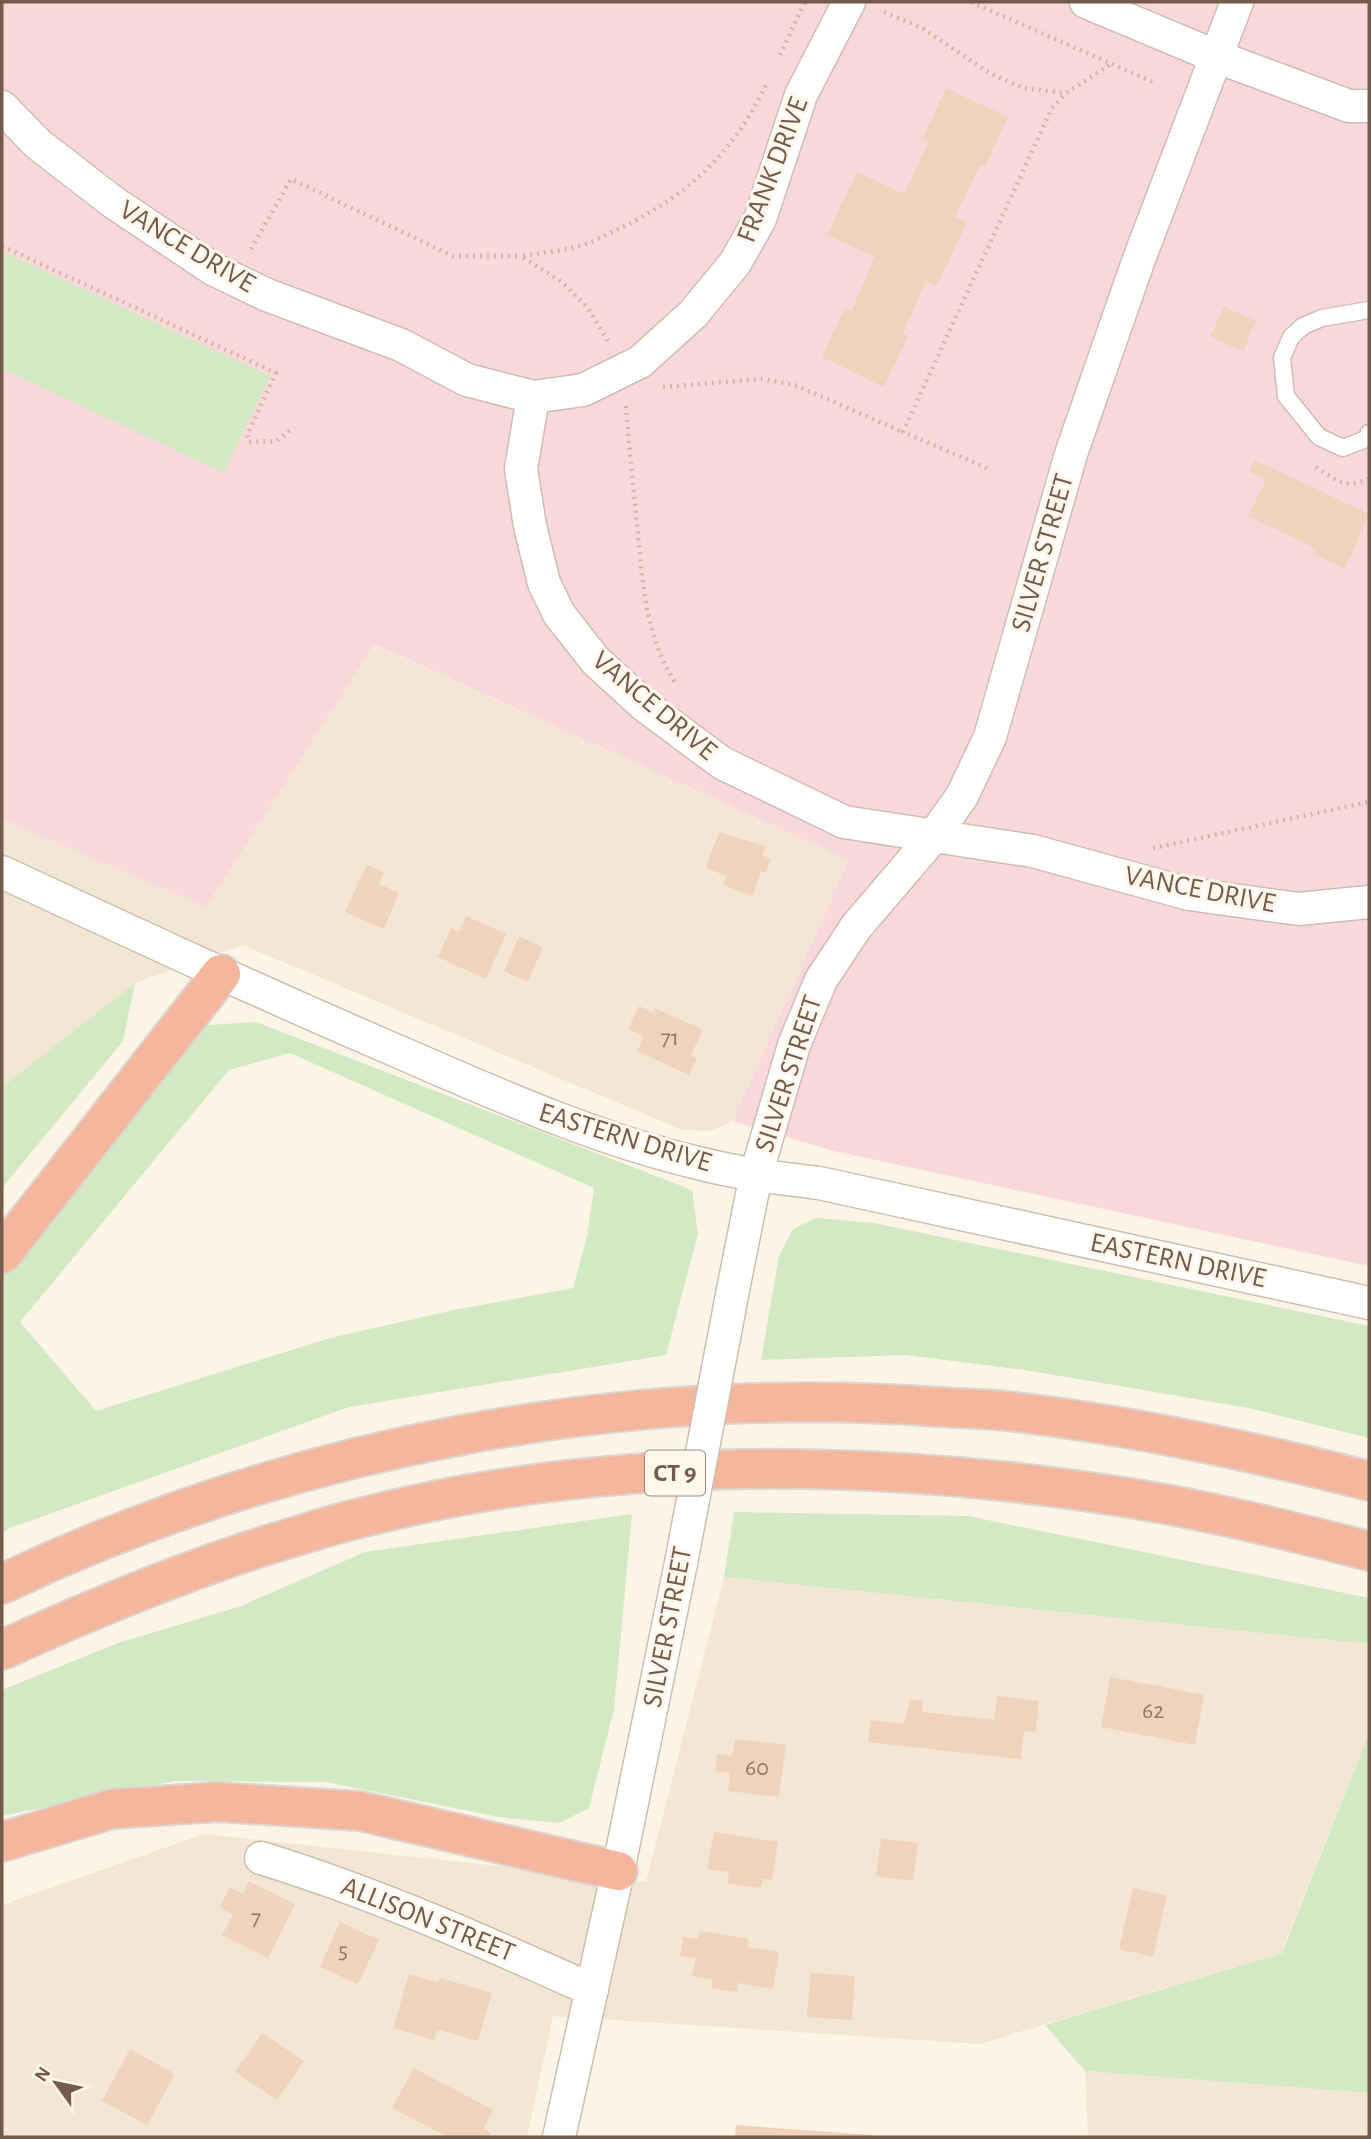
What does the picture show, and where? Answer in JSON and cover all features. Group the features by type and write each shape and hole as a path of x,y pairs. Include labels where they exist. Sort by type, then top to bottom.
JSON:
{"highway":[{"path":"2,1254 221,974"},
{"name":"CT 9","path":"2,1584 70,1552 186,1509 333,1464 469,1433 606,1412 746,1401 882,1402 1022,1412 1160,1434 1369,1480"},
{"name":"CT 9","path":"2,1650 95,1607 198,1569 348,1521 475,1493 611,1477 741,1470 885,1472 1016,1483 1144,1500 1265,1525 1369,1551"},
{"path":"2,1842 112,1809 217,1802 360,1811 618,1871"}],"street":[{"name":"FRANK DRIVE","path":"533,397 583,390 640,362 693,314 735,263 760,219 800,95 849,2"},
{"path":"1086,2 1349,106 1369,106"},
{"name":"SILVER STREET","path":"559,2137 618,1871 756,1175 793,1045 821,980 856,927 933,837 962,796 990,737 1071,454 1139,259 1237,2"},
{"name":"VANCE DRIVE","path":"2,107 38,144 113,202 214,269 267,295 401,345 467,380 533,397 522,469 538,560 544,583 559,614 595,660 644,705 722,763 844,822 1033,851 1189,894 1299,909 1369,902"},
{"name":"EASTERN DRIVE","path":"2,872 369,1040 593,1132 693,1162 832,1186 1369,1303"},
{"name":"ALLISON STREET","path":"261,1858 320,1876 446,1925 592,1990"}],"lane":[{"path":"1369,310 1322,318 1303,326 1291,337 1282,358 1286,396 1319,437 1342,449 1366,439 1369,433"}],"path":[{"path":"777,60 805,2"},
{"path":"971,2 1153,82"},
{"path":"884,12 922,28 991,74 1023,88 1066,93"},
{"path":"903,432 1052,108 1066,93 1111,64"},
{"path":"233,279 291,179 453,256 521,256 582,246 631,224 675,196 712,165 738,135 766,83"},
{"path":"2,246 276,373 247,435 249,442 276,441 294,427"},
{"path":"521,256 562,282 589,308 613,349 624,392 643,583 652,633 667,671 678,688"},
{"path":"662,387 762,379 794,385 987,468"},
{"path":"1313,465 1332,478 1352,485 1369,479"},
{"path":"1153,848 1369,802"}],"shaded area":[{"path":"2,2 1369,2 1369,1266 834,1151 733,1121 849,860 374,644 206,907 2,819"},
{"path":"373,644 849,860 733,1121 714,1130 680,1129 243,945 135,983 2,1087 2,819 206,907"},
{"path":"724,1577 1369,1644 1369,1733 1281,1953 980,2044 553,2016 527,2137 2,2137 2,1905 204,1834 646,1882"},
{"path":"1085,2071 1369,2093 1369,2137 1088,2137"}],"green space":[{"path":"2,251 270,376 224,473 2,369"},
{"path":"135,983 123,1041 2,1188 2,1087"},
{"path":"256,1022 692,1190 698,1234 666,1355 349,1407 2,1533 2,1269 188,1039 208,1025","holes":["290,1053 594,1188 587,1236 573,1288 454,1310 330,1338 96,1411 20,1322 229,1070"]},
{"path":"816,1218 874,1223 1369,1326 1369,1438 1249,1408 1025,1370 905,1355 761,1360 779,1256 793,1229"},
{"path":"734,1512 968,1516 1369,1598 1369,1644 724,1577"},
{"path":"632,1514 614,1709 589,1808 559,1823 499,1817 326,1782 175,1781 2,1816 2,1690 118,1643 241,1606 365,1552"},
{"path":"1369,1733 1369,2093 1085,2071 1045,2025 1282,1953"}],"building":[{"path":"946,88 1008,117 985,167 980,165 955,217 967,222 936,287 926,282 903,333 908,336 884,387 822,357 845,308 851,311 875,257 827,235 857,172 904,194 929,141 923,138"},
{"path":"1224,307 1256,321 1243,351 1210,337"},
{"path":"1255,460 1369,514 1345,569 1314,554 1316,549 1248,516 1266,480 1249,472"},
{"path":"719,832 766,846 762,855 771,859 765,873 761,871 753,896 723,885 727,876 706,868"},
{"path":"367,865 384,872 379,884 399,893 384,929 345,912"},
{"path":"466,916 506,934 486,979 438,957 451,928 459,932"},
{"path":"519,936 543,947 528,982 504,971"},
{"path":"639,1006 654,1013 655,1008 703,1030 691,1055 697,1058 689,1075 637,1051 644,1037 628,1029"},
{"path":"1110,1677 1204,1695 1195,1745 1101,1727"},
{"path":"997,1696 1039,1701 1036,1732 1024,1731 1021,1759 868,1742 871,1720 904,1724 910,1699 923,1701 922,1712 994,1720"},
{"path":"735,1739 786,1745 779,1797 728,1791 730,1773 715,1771 717,1754 732,1756"},
{"path":"714,1832 778,1842 772,1880 763,1879 761,1888 727,1883 729,1872 707,1869"},
{"path":"881,1839 918,1843 913,1881 876,1876"},
{"path":"249,1881 295,1904 268,1958 222,1935 233,1914 220,1907 230,1887 243,1894"},
{"path":"1133,1888 1167,1896 1153,1957 1119,1949"},
{"path":"340,1922 379,1940 358,1984 320,1967"},
{"path":"700,1931 749,1939 747,1947 779,1952 773,1989 738,1983 737,1992 711,1988 713,1979 692,1976 696,1958 680,1956 683,1937 698,1939"},
{"path":"811,1973 855,1976 852,2020 807,2017"},
{"path":"409,1974 439,1983 440,1978 492,1993 478,2041 437,2029 434,2040 393,2028"},
{"path":"262,2033 304,2061 277,2100 235,2072"},
{"path":"130,2049 175,2074 147,2125 102,2101"},
{"path":"414,2068 493,2110 483,2129 491,2133 489,2137 448,2137 392,2108"},
{"path":"736,2125 872,2135 872,2137 735,2137"}]}
